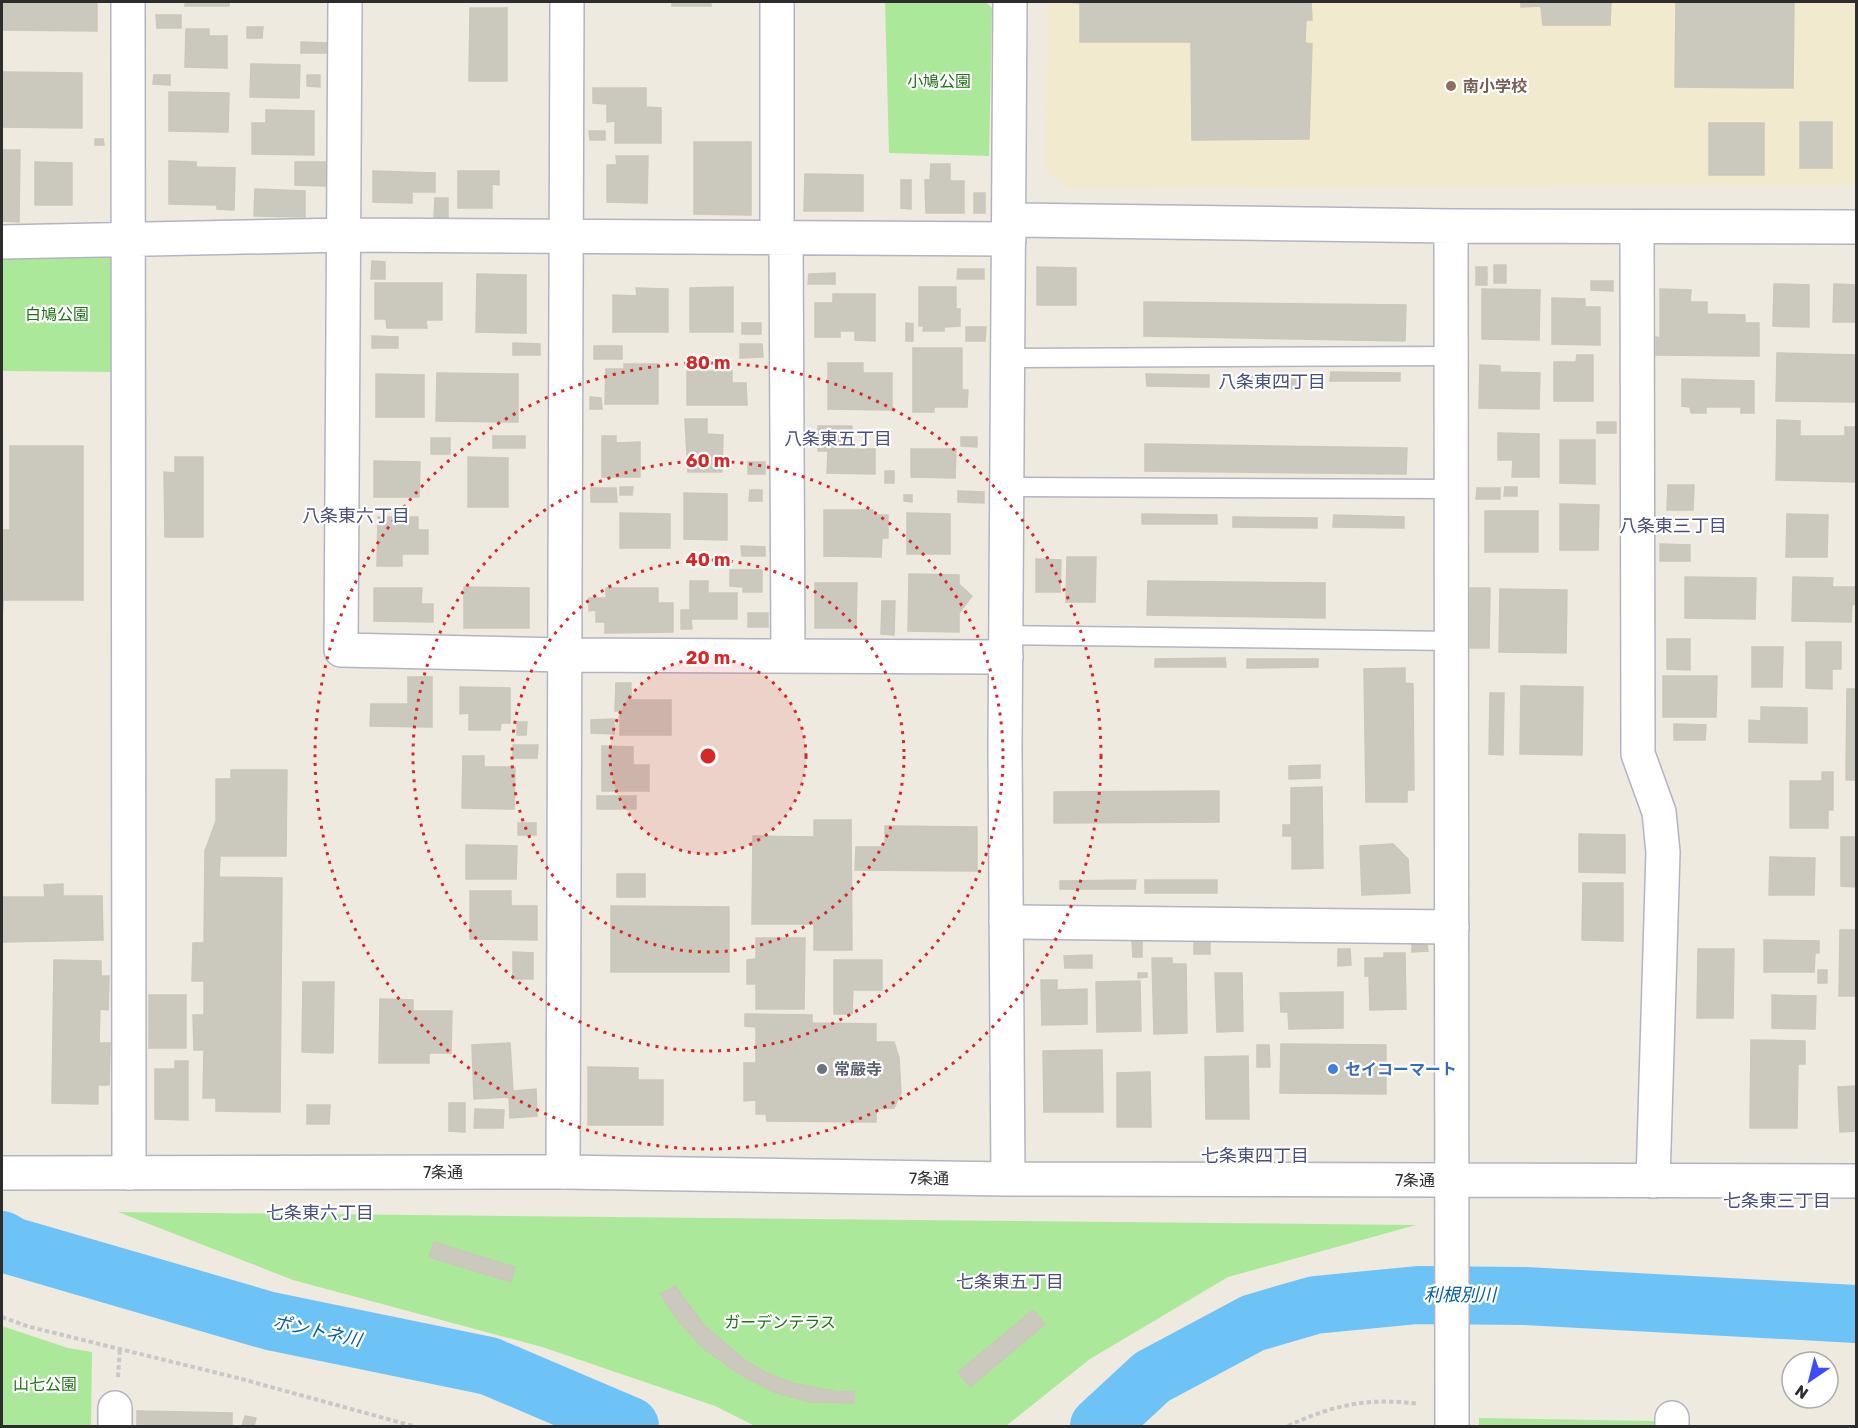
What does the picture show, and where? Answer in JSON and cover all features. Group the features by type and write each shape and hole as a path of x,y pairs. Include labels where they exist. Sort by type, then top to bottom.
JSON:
{"street":[{"path":"128,2 129,1173"},
{"path":"345,2 346,235 341,650 563,655 788,655 1006,646"},
{"path":"563,1172 567,2"},
{"path":"777,2 788,655"},
{"path":"1008,1179 1006,646 1010,2"},
{"path":"2,242 346,235 782,236 1010,229 1451,226 1857,227"},
{"path":"1451,226 1452,1410"},
{"path":"1637,227 1638,754 1659,812 1663,852 1653,1181"},
{"path":"1006,922 1452,927"},
{"name":"7条通","path":"2,1173 563,1172 1008,1179 1857,1181"}],"lane":[{"path":"1009,358 1451,356"},
{"path":"1008,487 1451,489"},
{"path":"1006,646 1451,641"}],"path":[{"path":"2,1317 30,1327 238,1378 413,1426"},
{"path":"1288,1426 1351,1402 1397,1401 1452,1410"}],"shaded area":[{"name":"南小学校","path":"1048,2 1856,2 1856,185 1069,189 1045,170"}],"green space":[{"name":"小鳩公園","path":"885,2 986,2 992,8 989,156 889,153"},
{"name":"白鳩公園","path":"105,250 114,257 112,372 2,371 2,255"},
{"name":"ガーデンテラス","path":"118,1212 1416,1225 1228,1277 1090,1359 1006,1426 755,1426 715,1406 542,1347 293,1280"},
{"name":"山七公園","path":"2,1326 68,1348 92,1352 91,1426 2,1426"},
{"path":"1479,1418 1655,1421 1655,1426 1479,1426"}],"building":[{"path":"2,2 97,2 97,31 2,30"},
{"path":"185,2 229,2 229,6 185,6"},
{"path":"672,2 711,2 711,6 672,6"},
{"path":"1067,2 1311,2 1312,20 1306,20 1305,43 1312,44 1309,139 1192,140 1191,42 1080,42 1080,3"},
{"path":"1521,2 1611,2 1610,25 1543,25 1541,6 1521,7"},
{"path":"1676,2 1794,2 1793,88 1675,87"},
{"path":"470,8 507,8 507,81 469,81"},
{"path":"156,15 181,15 181,28 157,28"},
{"path":"247,27 263,27 262,38 247,38"},
{"path":"186,29 209,29 209,36 227,36 227,68 185,67"},
{"path":"301,42 327,43 327,53 301,53"},
{"path":"251,64 300,65 299,98 250,97"},
{"path":"2,72 82,73 82,128 2,127"},
{"path":"154,75 170,75 170,85 153,84"},
{"path":"307,75 320,75 320,87 307,86"},
{"path":"593,88 646,88 646,107 661,108 661,143 615,143 615,121 607,122 607,104 593,103"},
{"path":"169,92 229,93 228,132 169,131"},
{"path":"266,110 314,111 314,155 252,154 252,123 266,123"},
{"path":"1800,122 1832,122 1832,168 1800,168"},
{"path":"1709,123 1764,123 1764,175 1709,175"},
{"path":"589,131 605,131 605,140 590,140"},
{"path":"95,139 103,139 104,145 95,145"},
{"path":"694,142 751,142 751,215 694,214"},
{"path":"2,150 20,150 19,222 2,221"},
{"path":"616,156 648,156 647,203 607,202 607,165 617,165"},
{"path":"169,161 196,162 196,167 235,168 234,210 217,209 217,205 169,204"},
{"path":"35,162 72,163 72,205 35,205"},
{"path":"295,162 327,162 326,186 295,185"},
{"path":"931,164 950,164 950,181 964,181 964,213 926,213 925,180 930,180"},
{"path":"373,171 435,173 435,192 412,192 412,203 373,202"},
{"path":"458,171 499,171 499,185 492,184 492,208 458,208"},
{"path":"805,174 863,175 863,211 804,211"},
{"path":"901,180 911,180 911,209 901,208"},
{"path":"255,189 305,191 305,217 254,216"},
{"path":"974,193 985,193 985,213 974,213"},
{"path":"435,198 448,198 448,218 434,217"},
{"path":"372,261 385,262 385,279 371,279"},
{"path":"1494,265 1506,265 1506,283 1494,283"},
{"path":"1037,267 1076,268 1076,305 1037,305"},
{"path":"1476,267 1487,267 1487,285 1476,285"},
{"path":"958,269 984,269 984,279 957,279"},
{"path":"835,273 835,284 808,284 809,274"},
{"path":"477,274 526,275 526,333 476,332"},
{"path":"1591,281 1613,281 1613,291 1591,290"},
{"path":"375,283 442,283 442,320 426,320 427,328 387,328 386,319 375,319"},
{"path":"1774,284 1809,285 1809,327 1773,326"},
{"path":"1834,284 1856,285 1856,322 1833,322"},
{"path":"733,287 733,332 690,332 690,288"},
{"path":"919,287 956,287 956,309 960,309 960,326 944,327 944,331 923,331 924,326 919,326"},
{"path":"636,288 668,289 668,332 613,332 613,295 637,296"},
{"path":"1482,289 1540,290 1539,340 1482,339"},
{"path":"1660,289 1691,290 1690,302 1707,302 1707,314 1745,315 1745,323 1759,323 1759,356 1656,355 1656,337 1660,338"},
{"path":"833,294 875,294 875,341 855,340 855,331 840,331 840,337 815,337 815,303 833,303"},
{"path":"1552,298 1585,299 1585,307 1600,307 1600,345 1552,344"},
{"path":"1144,302 1406,305 1405,341 1144,336"},
{"path":"742,323 761,323 761,334 742,334"},
{"path":"906,323 913,324 913,341 906,341"},
{"path":"966,327 986,327 985,341 966,341"},
{"path":"372,336 398,337 398,348 372,348"},
{"path":"513,343 540,344 540,355 513,355"},
{"path":"740,344 762,344 763,357 740,358"},
{"path":"594,346 622,346 622,359 594,359"},
{"path":"913,348 962,348 962,390 968,390 967,407 934,407 934,412 913,412"},
{"path":"1777,353 1856,355 1856,402 1776,401"},
{"path":"1577,355 1593,355 1593,401 1554,401 1554,362 1576,362"},
{"path":"828,363 863,363 863,373 892,373 892,410 828,409"},
{"path":"624,364 658,364 658,404 605,404 606,369 624,369"},
{"path":"1480,365 1500,366 1500,372 1540,373 1539,409 1479,408"},
{"path":"687,371 732,371 732,383 746,383 747,405 687,405"},
{"path":"1331,372 1400,373 1400,381 1330,381"},
{"path":"437,373 518,374 518,422 436,421"},
{"path":"376,374 424,375 424,417 376,417"},
{"path":"1146,374 1209,375 1209,387 1147,386"},
{"path":"1238,376 1302,377 1302,389 1238,387"},
{"path":"1682,379 1754,381 1754,413 1741,413 1741,407 1706,407 1706,413 1691,413 1690,407 1682,406"},
{"path":"590,397 601,398 602,409 590,409"},
{"path":"685,419 707,419 707,434 723,435 722,472 688,472"},
{"path":"1777,420 1800,421 1800,436 1845,436 1845,427 1856,427 1856,482 1776,480"},
{"path":"1597,422 1616,422 1616,433 1597,433"},
{"path":"818,426 852,426 852,449 875,449 875,474 827,473 828,451 818,451"},
{"path":"1498,433 1539,434 1539,477 1512,477 1513,460 1498,460"},
{"path":"493,436 525,436 525,448 493,448"},
{"path":"602,436 616,436 616,443 640,442 640,477 602,477"},
{"path":"961,437 977,437 977,447 961,446"},
{"path":"431,438 450,438 450,454 431,454"},
{"path":"1560,440 1595,440 1595,484 1560,483"},
{"path":"1145,444 1407,448 1406,474 1145,471"},
{"path":"10,446 83,446 83,600 3,600 2,626 2,530 10,530"},
{"path":"911,449 956,449 955,478 911,477"},
{"path":"175,457 203,457 203,537 165,537 164,472 175,473"},
{"path":"468,457 508,458 508,507 468,507"},
{"path":"374,461 420,462 419,497 374,497"},
{"path":"748,462 765,462 765,474 748,474"},
{"path":"885,471 894,471 894,483 885,483"},
{"path":"1668,485 1694,485 1693,510 1667,510"},
{"path":"620,487 633,487 632,495 620,495"},
{"path":"1505,487 1517,487 1517,496 1504,496"},
{"path":"591,488 616,488 617,502 591,502"},
{"path":"1477,488 1500,488 1500,499 1476,499"},
{"path":"750,490 762,490 762,501 749,501"},
{"path":"958,491 984,492 984,503 958,502"},
{"path":"684,493 727,494 727,540 684,539"},
{"path":"904,495 912,495 912,502 904,501"},
{"path":"1560,504 1599,505 1598,550 1560,550"},
{"path":"824,510 873,510 872,515 888,515 888,538 882,538 881,557 824,556"},
{"path":"1485,511 1538,511 1538,552 1485,552"},
{"path":"620,513 670,514 670,548 620,548"},
{"path":"907,513 950,514 950,554 907,554"},
{"path":"1142,514 1217,515 1217,524 1142,524"},
{"path":"1787,514 1828,515 1827,557 1786,557"},
{"path":"1334,515 1404,517 1404,528 1333,527"},
{"path":"378,517 418,517 418,530 428,530 428,554 402,554 402,566 377,566"},
{"path":"1233,517 1317,518 1317,528 1233,527"},
{"path":"1660,544 1690,545 1690,561 1660,561"},
{"path":"741,546 765,547 765,556 742,556"},
{"path":"1067,557 1096,557 1095,602 1066,602"},
{"path":"1036,559 1061,560 1060,592 1036,592"},
{"path":"730,570 762,570 762,592 743,592 743,587 730,586"},
{"path":"909,574 959,575 959,584 972,596 959,613 959,632 908,631"},
{"path":"1685,577 1756,578 1755,619 1685,618"},
{"path":"1793,577 1833,578 1832,587 1856,587 1856,604 1852,605 1851,622 1792,621"},
{"path":"690,581 708,581 708,593 737,593 737,619 691,619 692,629 681,629 681,610 690,610"},
{"path":"1148,581 1325,583 1325,618 1147,615"},
{"path":"815,583 857,583 856,628 815,628"},
{"path":"464,587 529,588 529,628 464,628"},
{"path":"374,588 422,588 421,604 433,604 433,622 374,621"},
{"path":"606,588 658,588 658,603 673,603 673,632 605,633 605,622 596,622 596,610 589,611 589,598 606,598"},
{"path":"1470,588 1490,588 1489,648 1470,648"},
{"path":"1500,589 1567,590 1566,653 1499,652"},
{"path":"882,601 895,601 894,635 881,634"},
{"path":"748,613 768,613 768,627 748,627"},
{"path":"1667,639 1690,639 1690,670 1667,669"},
{"path":"1806,642 1841,642 1841,669 1832,669 1832,689 1806,688"},
{"path":"1752,647 1783,647 1782,687 1752,687"},
{"path":"1225,658 1226,667 1155,667 1155,659"},
{"path":"1247,659 1318,659 1318,667 1247,668"},
{"path":"1405,668 1405,683 1413,684 1414,790 1407,790 1407,802 1366,802 1364,669"},
{"path":"1663,676 1717,676 1716,717 1663,717"},
{"path":"408,677 432,677 432,727 370,726 371,704 408,704"},
{"path":"616,683 631,683 631,700 671,700 671,735 620,735 620,711 615,711"},
{"path":"1521,686 1583,687 1582,755 1520,754"},
{"path":"460,687 510,688 510,723 501,723 500,730 469,730 469,713 460,714"},
{"path":"1847,689 1856,689 1856,780 1846,780"},
{"path":"1490,693 1504,693 1503,755 1489,754"},
{"path":"1761,707 1807,708 1807,743 1749,742 1749,720 1761,721"},
{"path":"614,719 614,734 591,733 591,720"},
{"path":"517,722 527,722 526,735 517,735"},
{"path":"1674,724 1706,725 1705,740 1674,740"},
{"path":"513,745 538,745 537,758 513,758"},
{"path":"602,746 633,747 633,765 649,765 649,791 602,791"},
{"path":"463,756 484,756 484,767 515,767 514,809 462,808"},
{"path":"1320,765 1320,778 1289,779 1289,766"},
{"path":"231,770 287,770 286,856 220,856 219,877 282,878 280,1112 216,1111 216,1098 203,1098 204,1050 194,1050 193,1015 204,1015 204,981 192,981 193,943 204,943 205,851 216,821 216,779 231,779"},
{"path":"1822,772 1833,772 1833,810 1828,810 1828,828 1790,828 1790,781 1822,781"},
{"path":"1322,787 1323,868 1292,869 1292,836 1283,836 1283,825 1291,825 1291,788"},
{"path":"1219,791 1219,822 1054,823 1054,792"},
{"path":"597,796 636,796 636,809 597,809"},
{"path":"814,820 851,820 852,950 814,950 814,924 752,924 753,836 814,837"},
{"path":"518,823 536,823 536,835 518,835"},
{"path":"885,826 977,827 977,871 855,870 856,847 885,847"},
{"path":"1579,834 1625,835 1625,873 1579,872"},
{"path":"1841,837 1856,837 1856,887 1841,886"},
{"path":"1393,844 1408,859 1410,893 1362,895 1360,846"},
{"path":"466,845 517,846 516,879 466,879"},
{"path":"1770,857 1815,858 1814,895 1769,895"},
{"path":"617,874 645,874 645,897 617,897"},
{"path":"1136,880 1135,889 1060,889 1060,881"},
{"path":"1145,880 1217,880 1217,893 1145,893"},
{"path":"1583,883 1623,883 1623,941 1582,940"},
{"path":"63,884 63,896 102,896 103,940 2,942 2,897 45,897 44,885"},
{"path":"470,891 511,891 511,906 537,906 537,940 470,939"},
{"path":"611,906 729,907 729,972 611,972"},
{"path":"1840,930 1856,930 1856,996 1839,996"},
{"path":"756,938 805,938 804,1009 756,1009 756,984 747,984 747,960 756,959"},
{"path":"1132,940 1142,940 1142,957 1133,957"},
{"path":"1194,940 1210,940 1210,954 1194,954"},
{"path":"1764,940 1819,941 1819,953 1815,953 1814,972 1764,972"},
{"path":"1412,944 1427,944 1428,951 1412,952"},
{"path":"1338,949 1350,949 1351,965 1338,966"},
{"path":"1698,949 1734,949 1733,1018 1697,1018"},
{"path":"513,952 533,953 533,979 513,979"},
{"path":"1384,953 1405,953 1406,1009 1370,1010 1369,976 1365,976 1365,958 1384,958"},
{"path":"1092,955 1092,968 1065,968 1064,956"},
{"path":"1152,958 1172,958 1172,964 1186,964 1187,1033 1154,1034"},
{"path":"54,960 101,961 101,976 109,976 108,1010 100,1009 99,1043 110,1043 109,1085 98,1085 98,1104 52,1103"},
{"path":"834,960 882,960 882,990 853,990 852,1014 834,1014"},
{"path":"1818,970 1827,970 1827,983 1818,983"},
{"path":"1138,973 1147,973 1147,977 1138,978"},
{"path":"1215,973 1242,973 1243,1031 1217,1032"},
{"path":"1041,980 1057,980 1057,990 1087,989 1087,1024 1042,1025"},
{"path":"1140,981 1141,1031 1097,1032 1096,982"},
{"path":"303,982 334,982 333,1053 302,1052"},
{"path":"1343,992 1343,1028 1289,1029 1288,1012 1281,1012 1280,993"},
{"path":"149,995 186,995 186,1048 149,1048"},
{"path":"1772,995 1816,996 1815,1029 1772,1028"},
{"path":"380,999 413,1000 413,1011 452,1011 451,1053 429,1053 429,1063 379,1063"},
{"name":"常嚴寺","path":"745,1014 812,1015 812,1023 876,1024 876,1042 894,1042 899,1058 901,1093 894,1108 876,1109 876,1122 767,1121 766,1114 756,1114 756,1100 744,1101 744,1063 756,1063 756,1027 745,1026"},
{"path":"1751,1040 1805,1041 1805,1064 1798,1064 1797,1128 1750,1128"},
{"path":"510,1043 513,1091 536,1089 537,1116 510,1118 509,1097 474,1099 472,1045"},
{"path":"1281,1044 1386,1045 1386,1094 1280,1093"},
{"path":"1257,1045 1269,1045 1270,1067 1257,1067"},
{"path":"1102,1050 1103,1112 1044,1112 1043,1051"},
{"path":"1248,1056 1249,1119 1206,1119 1205,1057"},
{"path":"175,1061 188,1061 188,1120 155,1119 155,1069 175,1069"},
{"path":"588,1067 638,1068 638,1080 663,1080 663,1125 588,1125"},
{"path":"1150,1072 1151,1127 1117,1127 1117,1073"},
{"path":"1856,1086 1856,1131 1840,1132 1838,1087"},
{"path":"449,1103 465,1103 465,1132 449,1131"},
{"path":"307,1105 330,1105 329,1124 307,1124"},
{"path":"475,1109 504,1110 503,1128 474,1128"},
{"path":"434,1242 515,1267 511,1282 429,1257"},
{"path":"675,1286 704,1325 746,1361 792,1383 839,1392 854,1391 854,1403 809,1402 774,1392 739,1374 704,1349 680,1323 660,1294"},
{"path":"1033,1310 1045,1324 970,1387 958,1372"},
{"path":"137,1411 232,1413 232,1426 137,1426"},
{"path":"245,1416 256,1418 254,1426 242,1426"}],"waterway":[{"name":"ポントネ川","path":"2,1240 12,1246 270,1321 489,1366 630,1426"},
{"name":"利根別川","path":"1099,1426 1152,1377 1253,1323 1315,1305 1418,1295 1525,1296 1856,1314"}],"place":[{"name":"南小学校","path":"1451,86"},
{"name":"常嚴寺","path":"822,1069"},
{"name":"セイコーマート","path":"1333,1069"}],"district":[{"name":"八条東四丁目","path":"1272,382"},
{"name":"八条東五丁目","path":"838,439"},
{"name":"八条東六丁目","path":"356,516"},
{"name":"八条東三丁目","path":"1673,526"},
{"name":"七条東四丁目","path":"1255,1156"},
{"name":"七条東三丁目","path":"1777,1201"},
{"name":"七条東六丁目","path":"320,1213"},
{"name":"七条東五丁目","path":"1010,1282"}]}
